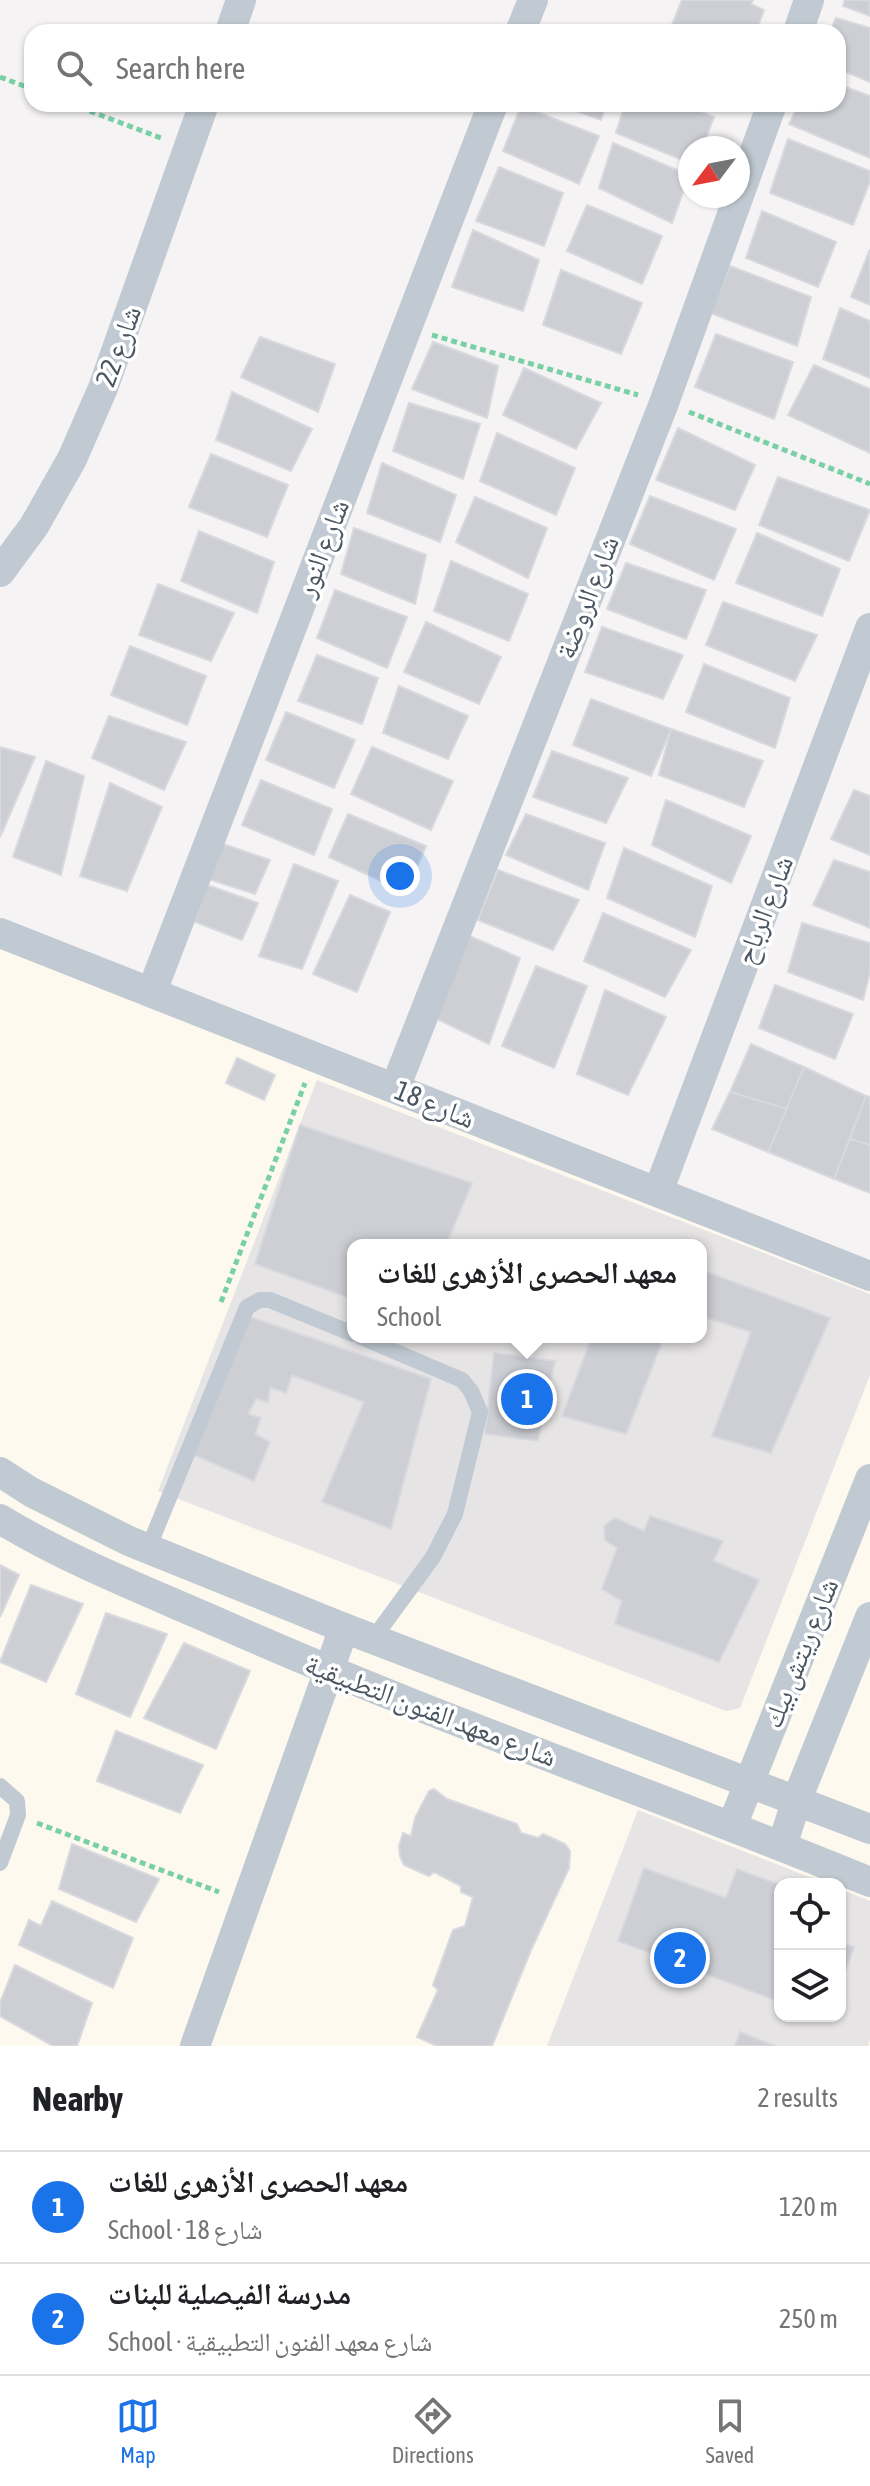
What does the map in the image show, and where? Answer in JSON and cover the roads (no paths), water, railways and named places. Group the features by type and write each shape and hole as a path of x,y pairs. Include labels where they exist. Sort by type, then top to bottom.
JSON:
{"street":[{"path":"233,24 241,0"},
{"path":"523,24 533,0"},
{"path":"801,24 809,0"},
{"name":"شارع 22","path":"0,572 34,526 72,459 103,388 201,112"},
{"name":"شارع النور","path":"152,991 490,112"},
{"name":"شارع الروضة","path":"395,1088 664,403 769,112"},
{"name":"شارع الرباح","path":"658,1192 870,628"},
{"name":"شارع 18","path":"0,933 870,1276"},
{"name":"شارع معهد الفنون التطبيقية","path":"0,1472 31,1492 148,1549 344,1628 870,1829"},
{"name":"شارع ريتش بيك","path":"732,1826 870,1479"},
{"name":"شارع معهد الفنون التطبيقية","path":"0,1519 29,1537 109,1575 328,1672 870,1882"},
{"name":"شارع ريتش بيك","path":"782,1846 796,1802 870,1617"},
{"path":"195,2046 344,1628"}],"lane":[{"path":"148,1549 247,1307 260,1300 270,1300 347,1332"},
{"path":"373,1639 433,1557 455,1514 480,1412 471,1391 462,1380 375,1343"},
{"path":"0,1786 17,1801 18,1815 0,1863"}],"place":[{"name":"معهد الحصرى الأزهرى للغات","path":"527,1399"},
{"name":"مدرسة الفيصلية للبنات","path":"680,1958"}]}
